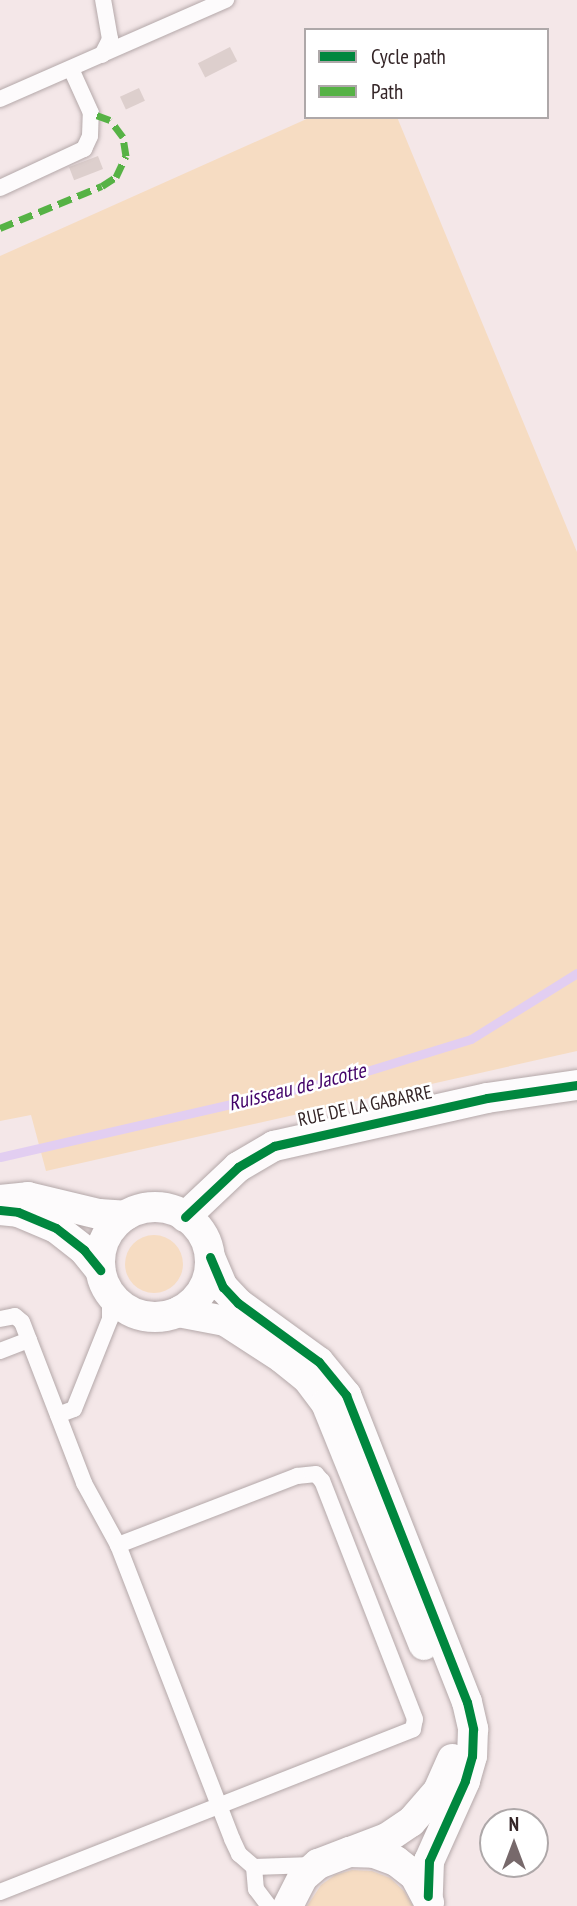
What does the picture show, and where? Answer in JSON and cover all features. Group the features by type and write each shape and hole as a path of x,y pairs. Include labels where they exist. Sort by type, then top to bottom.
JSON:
{"street":[{"name":"RUE DE LA GABARRE","path":"185,1217 238,1167 284,1142 487,1098 577,1085"},
{"path":"0,1200 27,1197 87,1212 125,1216 155,1208 185,1217 202,1234 223,1287 238,1303 319,1362 346,1395 467,1702 473,1729 471,1756 465,1781 429,1861 429,1901"},
{"path":"0,1210 18,1212 56,1227 84,1250 124,1308 141,1316 160,1317 178,1312 192,1303 202,1290 208,1274 209,1257"},
{"path":"105,1283 104,1239 125,1216"},
{"path":"178,1312 225,1321 307,1378 326,1403 449,1706 454,1731 453,1756 438,1791 411,1822 387,1838 318,1864 303,1877 288,1906"},
{"path":"350,1852 374,1853 396,1861 415,1876 429,1901"}],"lane":[{"path":"102,55 110,39 103,0"},
{"path":"0,99 226,0"},
{"path":"0,188 84,149 90,136 91,113 71,69"},
{"path":"58,1415 74,1409 110,1319 105,1283"},
{"path":"0,1319 15,1316 22,1322 84,1483 118,1545 239,1854 254,1867 256,1889 269,1906"},
{"path":"0,1351 29,1340"},
{"path":"0,1892 413,1729 415,1719 322,1481 316,1474 308,1473 118,1545"},
{"path":"254,1867 268,1865 286,1868 318,1864"}],"shaded area":[{"path":"307,119 398,119 577,552 577,1051 46,1171 31,1115 0,1121 0,256"},
{"path":"148,1235 160,1235 175,1243 183,1258 183,1270 175,1285 160,1293 148,1293 133,1285 125,1270 125,1258 133,1243"},
{"path":"352,1870 372,1871 390,1878 404,1891 413,1906 307,1906 321,1885 335,1875"}],"building":[{"path":"230,47 237,61 205,78 198,63"},
{"path":"139,88 145,101 126,110 120,97"},
{"path":"98,156 103,169 74,180 69,167"}],"waterway":[{"name":"Ruisseau de Jacotte","path":"0,1157 341,1079 471,1039 577,973"}],"marked path":[{"path":"0,228 102,186 116,177 126,156 123,137 110,120 91,113"}],"cycle path":[{"path":"185,1217 238,1167 274,1146 487,1098 577,1085"},
{"path":"0,1210 18,1212 56,1228 84,1250 100,1270"},
{"path":"210,1257 223,1287 238,1303 319,1362 346,1395 467,1702 473,1729 472,1756 465,1781 429,1861 428,1896"}]}
